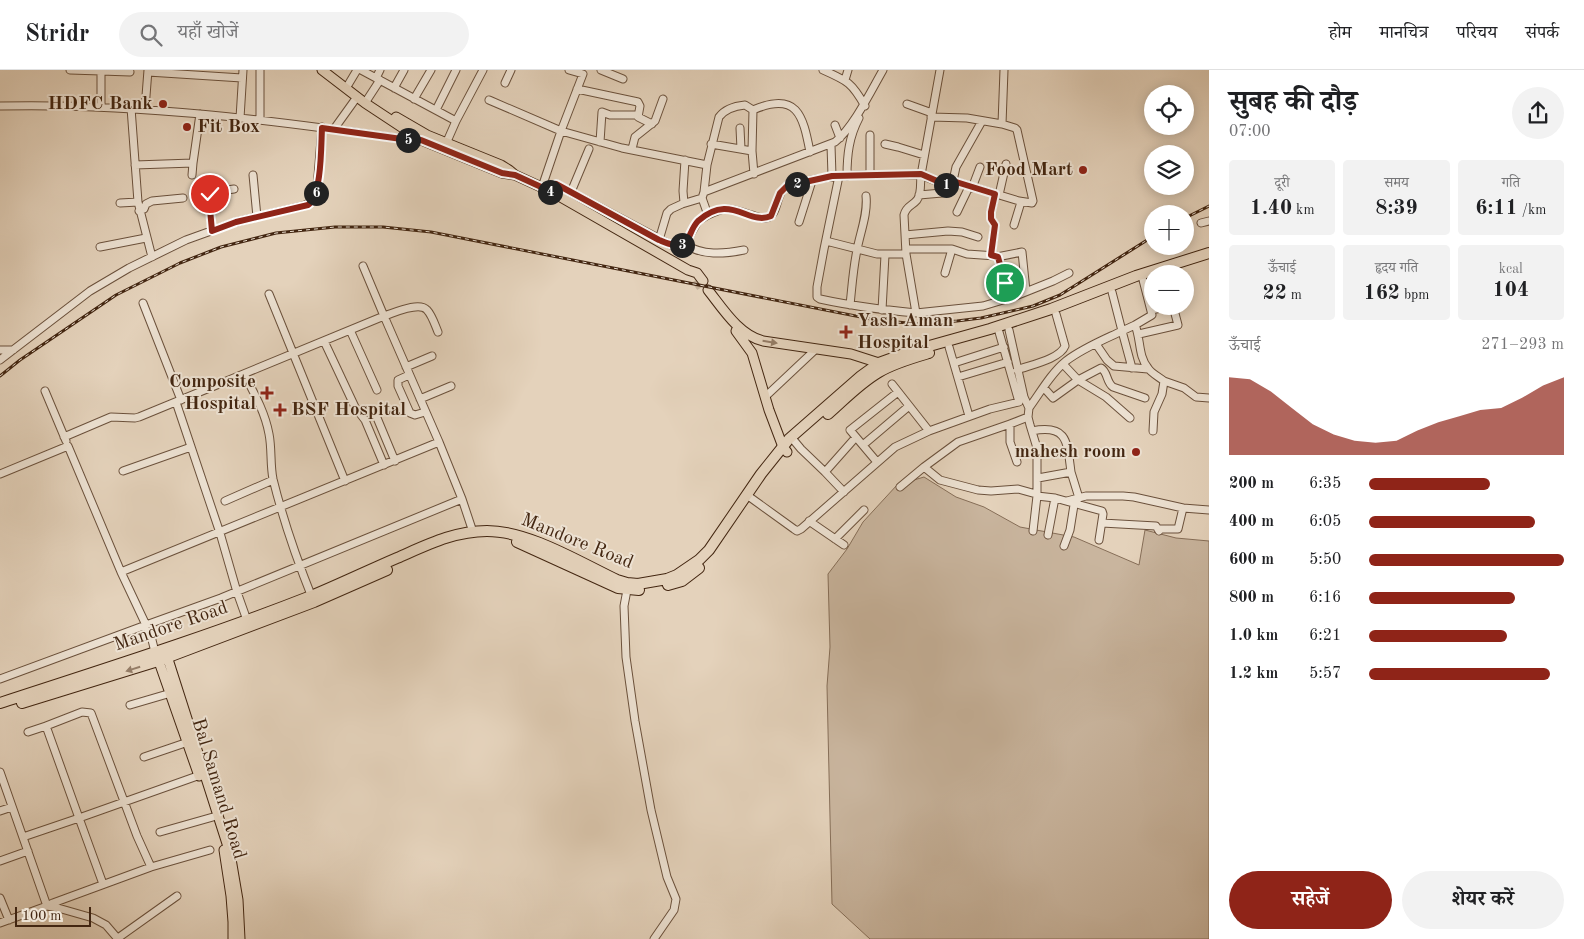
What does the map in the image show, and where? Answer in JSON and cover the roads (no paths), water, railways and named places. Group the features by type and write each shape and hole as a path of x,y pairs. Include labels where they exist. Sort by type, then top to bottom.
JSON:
{"highway":[{"name":"Mandore Road","path":"313,599 427,545 455,534 473,532 503,532 522,536 627,583 638,584 667,579 688,569 709,550 762,474 860,376 879,363 914,350 990,329 1051,309 1136,276 1209,253"},
{"path":"1193,265 1209,260"},
{"name":"Mandore Road","path":"794,440 862,384 897,363 1056,314 1144,280"},
{"name":"Mandore Road","path":"0,710 161,655 313,599 460,540 508,538 618,588 627,590 641,590 670,585 682,581 714,554 785,449"},
{"name":"Mandore Road","path":"0,703 161,655"}],"main road":[{"path":"322,70 357,97 367,101"},
{"path":"328,70 367,101 414,132 445,146 506,168 515,175 552,192 688,270 751,337 763,341 851,354 879,363"},
{"path":"702,285 751,350 765,397 785,449"},
{"name":"Bal Samand Road","path":"161,655 188,742 202,774 225,854 234,922 233,939"},
{"name":"Bal Samand Road","path":"161,655 226,837 233,865 240,939"}],"street":[{"path":"70,70 130,72"},
{"path":"240,118 243,70"},
{"path":"260,70 260,120"},
{"path":"348,85 357,70"},
{"path":"361,70 456,121"},
{"path":"367,101 378,79 380,70"},
{"path":"394,88 404,70"},
{"path":"414,99 431,70"},
{"path":"436,110 456,70"},
{"path":"445,146 483,70"},
{"path":"505,83 511,70"},
{"path":"542,187 561,131 585,72 569,70"},
{"path":"823,70 845,80 855,88 865,107 850,139 839,176 817,286 817,297 850,305 916,313 983,306 1026,292 1069,273"},
{"path":"845,80 848,70"},
{"path":"659,240 667,213 671,209 754,174 831,145 840,138 864,104 883,70"},
{"path":"916,313 906,252 904,215 905,210 915,202 919,195 924,155 940,70"},
{"path":"1002,124 1004,70"},
{"path":"101,71 101,107"},
{"path":"145,110 148,71 210,73 242,78"},
{"path":"605,71 622,79"},
{"path":"577,89 638,102 640,106 638,115"},
{"path":"334,129 357,97"},
{"path":"632,150 635,137 652,124 663,99"},
{"path":"489,100 561,131 632,150 707,164"},
{"path":"753,110 764,105 776,104 788,104 793,107 805,126 810,152"},
{"path":"552,192 556,184 659,240 678,246 685,244 698,221 720,209 729,208 761,218 767,218 774,212 783,189 787,186 839,176 921,174 1021,202 1030,204 1033,201 1015,128 967,118 931,115 908,104"},
{"path":"708,215 703,195 707,164 716,123 721,114 735,107 745,105 753,110"},
{"path":"0,106 131,108 260,120 402,139 424,137"},
{"path":"131,108 139,210 152,257"},
{"path":"753,110 752,151 754,174"},
{"path":"600,142 602,112 610,115 638,115 639,118 652,124"},
{"path":"192,175 200,114"},
{"path":"919,195 949,191 956,167 982,121"},
{"path":"835,125 840,138"},
{"path":"0,360 90,291 152,257 186,240 236,222 308,205 314,199 317,188 322,128"},
{"path":"740,128 741,149"},
{"path":"402,139 414,132"},
{"path":"870,135 870,175"},
{"path":"711,144 752,151"},
{"path":"885,144 924,155"},
{"path":"831,145 839,176"},
{"path":"571,192 589,149"},
{"path":"684,203 685,160"},
{"path":"135,165 193,163"},
{"path":"994,256 995,225 991,219 991,212 1006,164"},
{"path":"957,212 980,167"},
{"path":"253,175 257,217"},
{"path":"799,222 812,181"},
{"path":"212,231 210,194 234,189"},
{"path":"850,305 857,249 867,202 866,196"},
{"path":"139,210 144,209 146,204 152,201 183,198"},
{"path":"120,203 138,202"},
{"path":"1014,225 1021,202"},
{"path":"1201,223 1209,221"},
{"path":"905,234 948,231 962,232 978,237"},
{"path":"100,247 146,238"},
{"path":"826,241 885,255 952,249 967,254 994,256 1022,252 1026,292"},
{"path":"685,244 694,249 714,253 744,250"},
{"path":"945,273 952,249"},
{"path":"882,310 885,255"},
{"path":"994,256 999,260 1005,283"},
{"path":"363,266 462,500 473,532"},
{"path":"1112,292 1132,368"},
{"path":"269,294 345,481"},
{"path":"143,303 178,401 248,623"},
{"path":"64,438 111,417 135,418 384,316 414,307 424,307 428,311 438,332"},
{"path":"1017,370 1062,353 1065,346 1056,314"},
{"path":"1032,531 1038,478 1037,448 1028,417 1029,408 1063,364 1096,344 1152,315"},
{"path":"1139,334 1178,325 1175,315"},
{"path":"1135,325 1139,334 1140,352 1148,369 1164,381 1184,388 1196,397 1209,398"},
{"path":"350,330 376,390"},
{"path":"752,498 797,531 802,529 895,447 929,431 990,408 1019,402 1004,347 1004,331"},
{"path":"1004,331 1029,408"},
{"path":"324,341 355,406 362,415 384,465"},
{"path":"1096,344 1107,360 1114,366 1148,369"},
{"path":"949,347 969,416"},
{"path":"954,363 1004,347"},
{"path":"765,397 816,349"},
{"path":"0,350 14,350"},
{"path":"425,412 412,415 397,382 408,371 432,356"},
{"path":"958,377 1008,362"},
{"path":"1063,364 1078,380 1106,397 1130,418"},
{"path":"1106,376 1112,371 1114,366"},
{"path":"1044,388 1053,398 1078,380 1103,368 1110,384 1145,398"},
{"path":"244,374 267,424 270,444 270,466 280,508 313,599"},
{"path":"1153,431 1154,412 1162,394 1164,381"},
{"path":"892,384 929,431"},
{"path":"420,399 451,386"},
{"path":"45,391 121,572 152,640 161,655"},
{"path":"878,462 850,430 898,392"},
{"path":"863,445 909,406"},
{"path":"362,415 369,411 375,413 395,460"},
{"path":"900,487 958,442 1028,417"},
{"path":"1010,424 1010,442 1017,462"},
{"path":"1032,431 1051,429 1058,431 1066,440 1071,472 1079,498"},
{"path":"825,472 856,437"},
{"path":"794,440 844,492"},
{"path":"121,572 438,442"},
{"path":"0,474 68,446"},
{"path":"122,471 191,447"},
{"path":"924,468 940,480 978,490 1018,489 1102,511 1104,514 1099,540"},
{"path":"1038,478 1071,472"},
{"path":"225,500 273,480"},
{"path":"1067,501 1086,496 1128,497 1184,508 1209,510"},
{"path":"1048,535 1055,498"},
{"path":"1064,546 1070,530 1074,504 1079,498"},
{"path":"0,679 237,592 462,500"},
{"path":"1102,523 1156,526 1159,530 1178,529 1184,508"},
{"path":"835,539 864,510"},
{"path":"810,521 844,545"},
{"path":"627,590 624,606 626,657 635,721 651,810 667,878 676,899 674,910 654,939"},
{"path":"130,705 171,692"},
{"path":"28,732 82,712 91,713 124,802 151,867"},
{"path":"46,726 103,884"},
{"path":"144,757 188,742"},
{"path":"0,772 47,906"},
{"path":"23,837 202,774"},
{"path":"0,811 12,807"},
{"path":"160,832 213,816"},
{"path":"0,923 151,867 210,850"},
{"path":"0,862 28,852"},
{"path":"47,906 93,918 106,925 118,939 177,896"},
{"path":"0,898 9,920"}],"tunnel":[{"path":"696,280 702,289"}],"railway":[{"path":"1194,214 1209,206"},
{"path":"0,376 20,360 116,295 180,263 221,247 276,233 335,227 383,227 431,232 876,320 918,324 981,318 1033,306 1060,295 1144,242"}],"place":[{"name":"HDFC Bank","path":"163,104"},
{"name":"Fit Box","path":"187,127"},
{"name":"Food Mart","path":"1083,170"},
{"name":"Yash Aman Hospital","path":"846,332"},
{"name":"Composite Hospital","path":"267,393"},
{"name":"BSF Hospital","path":"280,410"},
{"name":"mahesh room","path":"1136,452"}]}
